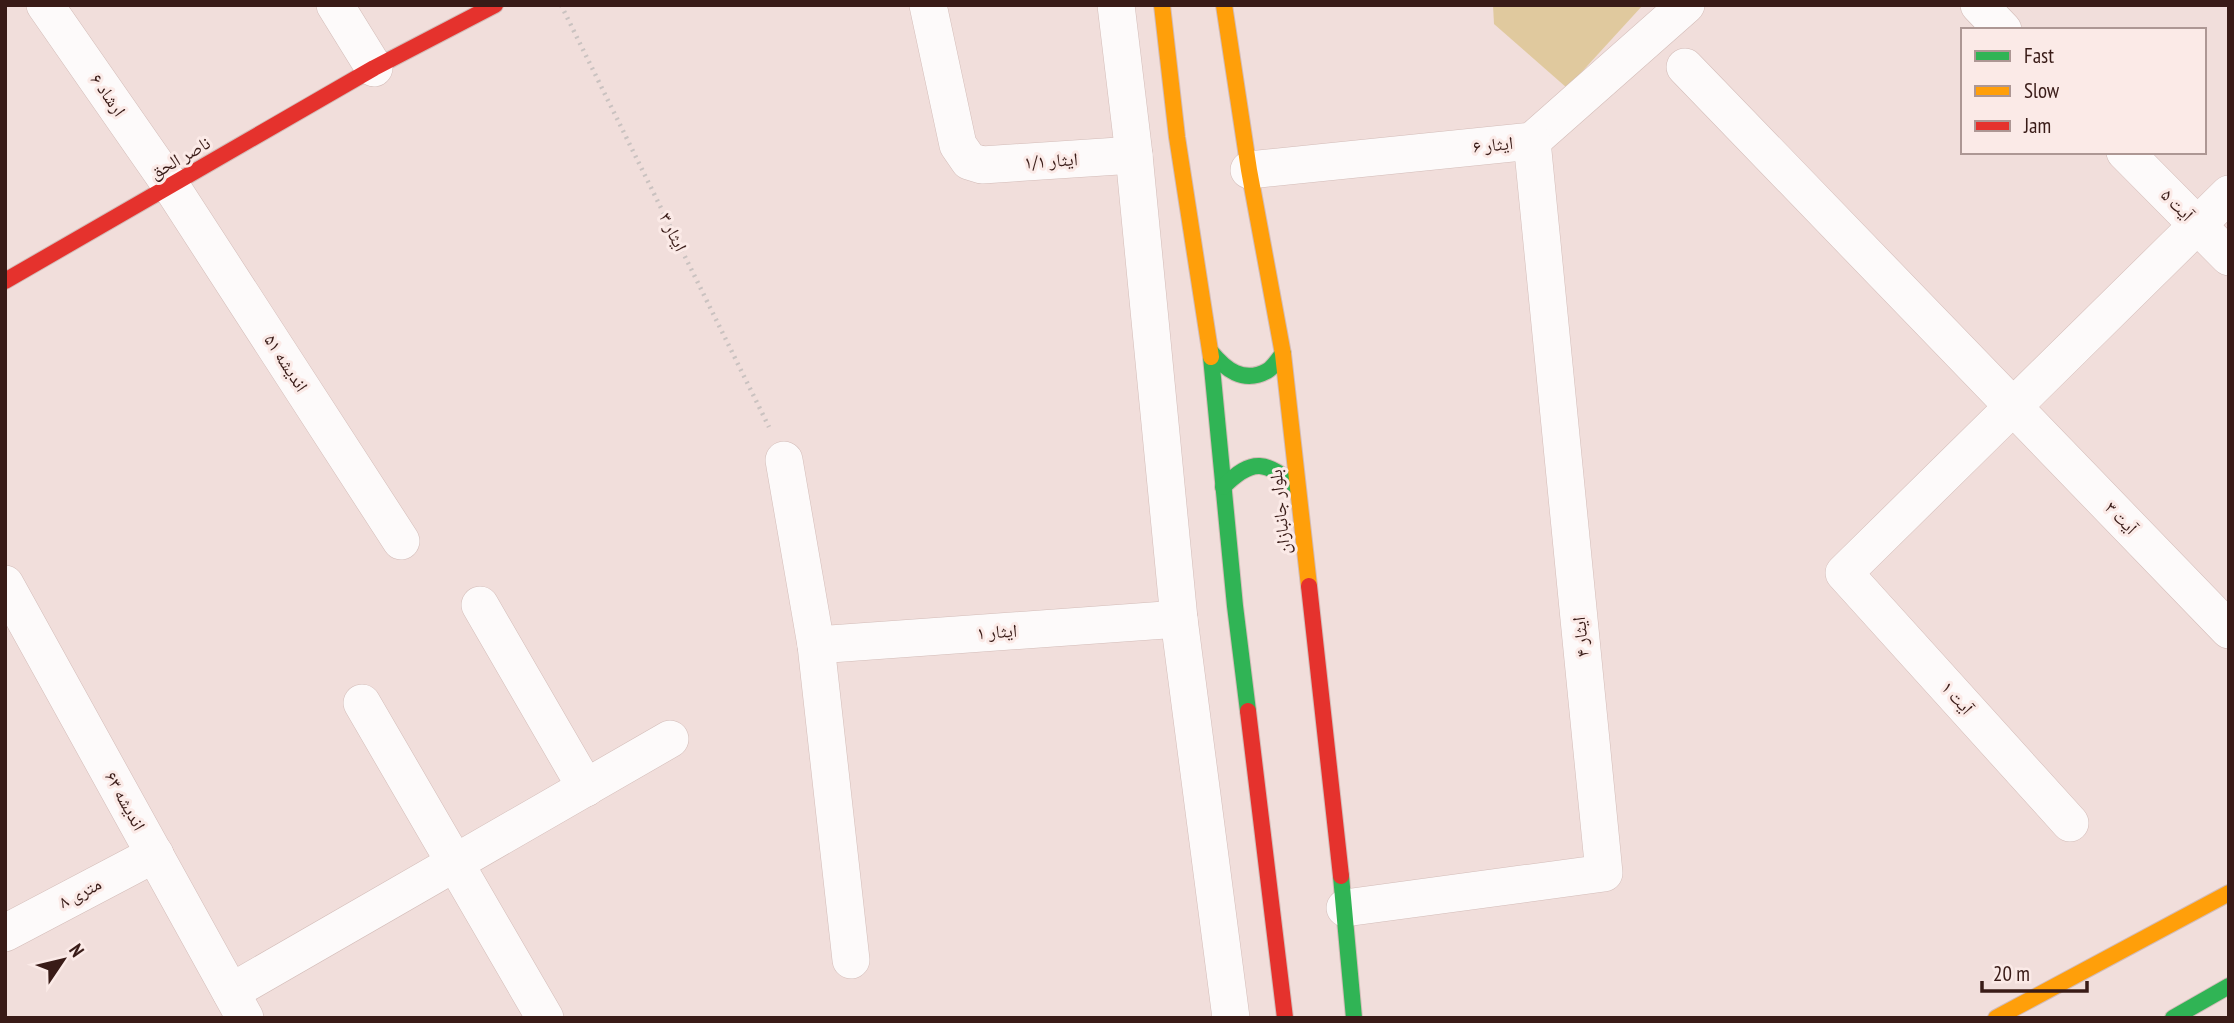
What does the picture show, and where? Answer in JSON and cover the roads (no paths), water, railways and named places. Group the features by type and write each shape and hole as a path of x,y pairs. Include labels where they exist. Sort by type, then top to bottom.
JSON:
{"main road":[{"name":"ناصر الحق","path":"5,281 374,68 495,5"},
{"path":"1162,5 1177,137 1211,352 1236,606 1275,922 1284,1018"},
{"name":"بلوار جانبازان","path":"1224,5 1249,170 1283,354 1345,908 1354,1018"},
{"path":"1211,352 1225,369 1246,376 1267,371 1283,354"},
{"path":"1223,487 1238,471 1250,465 1267,466 1281,473 1297,487"},
{"path":"1996,1018 2229,893"},
{"path":"2173,1018 2229,986"}],"street":[{"name":"ارشاد ۶","path":"45,5 171,186"},
{"path":"335,5 374,68"},
{"name":"ایثار ۱/۱","path":"928,5 958,145 968,160 982,165 1134,155"},
{"path":"1116,5 1134,155 1179,618 1231,1018"},
{"name":"ایثار ۶","path":"1249,170 1532,141 1686,5"},
{"path":"1979,5 2001,28"},
{"name":"آیت ۳","path":"1685,67 2229,630"},
{"name":"ایثار ۴","path":"1345,908 1604,873 1532,141"},
{"name":"آیت ۵","path":"2127,154 2229,257"},
{"name":"اندیشه ۵۱","path":"171,186 401,541"},
{"path":"2013,406 2229,194"},
{"name":"آیت ۱","path":"2013,406 1844,573 2070,823"},
{"path":"784,460 816,645 850,960"},
{"name":"اندیشه ۶۳","path":"5,584 238,1005"},
{"path":"480,606 586,788"},
{"name":"ایثار ۱","path":"816,645 1179,618"},
{"path":"362,703 545,1018"},
{"path":"238,1005 455,863 670,739"},
{"name":"۸ متری","path":"5,933 155,854"}]}
